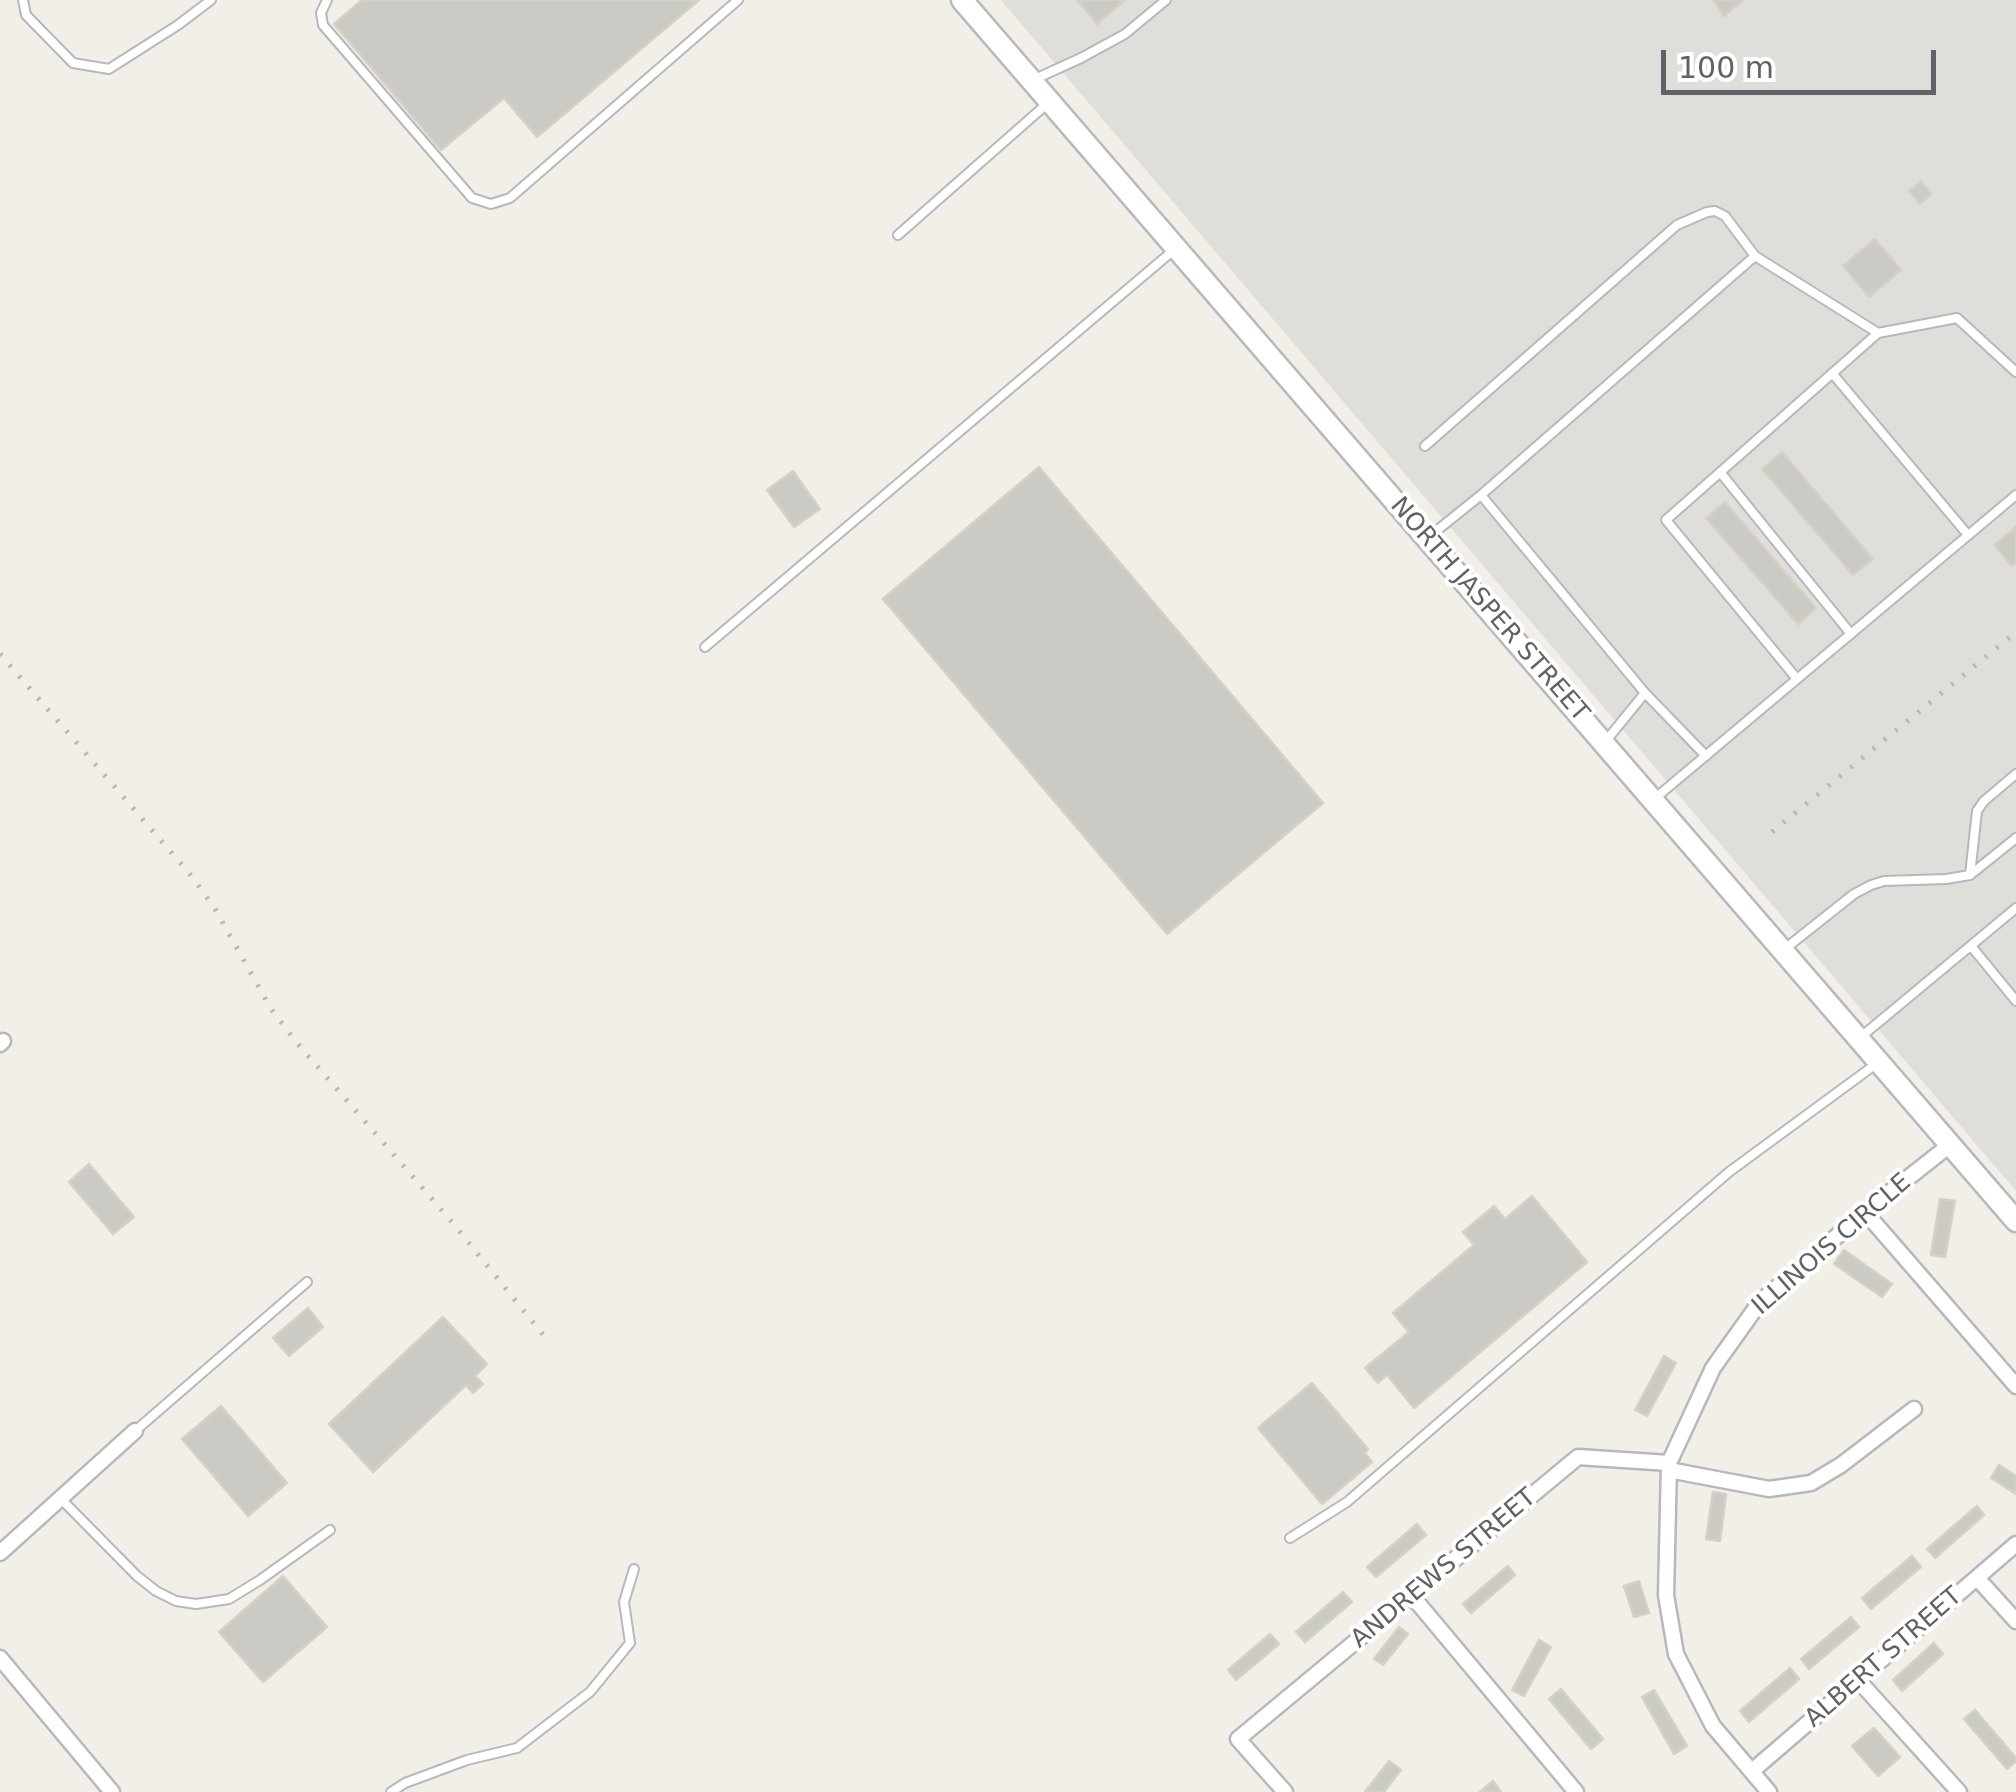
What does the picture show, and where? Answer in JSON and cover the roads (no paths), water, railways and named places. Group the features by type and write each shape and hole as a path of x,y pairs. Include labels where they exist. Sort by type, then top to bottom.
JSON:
{"street":[{"name":"NORTH JASPER STREET","path":"962,0 2016,1221"},
{"name":"ILLINOIS CIRCLE","path":"1769,1792 1713,1726 1676,1654 1666,1594 1669,1466 1713,1368 1760,1302 1951,1144"},
{"path":"1866,1212 2016,1386"},
{"name":"ANDREWS STREET","path":"1285,1792 1238,1739 1578,1457 1669,1466 1768,1489 1810,1483 1914,1409"},
{"path":"0,1553 135,1431"},
{"name":"ALBERT STREET","path":"1752,1772 2016,1544"},
{"path":"1977,1578 2016,1621"},
{"path":"1412,1596 1576,1792"},
{"path":"0,1658 112,1792"},
{"path":"1858,1680 1959,1792"}],"lane":[{"path":"23,0 26,15 73,63 109,68 211,0"},
{"path":"327,0 323,25 472,198 491,204 510,198 738,0"},
{"path":"1031,80 1125,34 1166,0"},
{"path":"898,235 1050,102"},
{"path":"1424,446 1677,225 1707,212 1724,216 1755,256 1878,333"},
{"path":"705,647 1176,248"},
{"path":"1427,538 1755,256"},
{"path":"1797,680 1666,520 1878,333 1957,318 2016,372"},
{"path":"1832,374 1968,536"},
{"path":"1720,472 1852,634"},
{"path":"1653,800 2016,495"},
{"path":"1480,496 1645,693 1706,756"},
{"path":"1604,743 1645,693"},
{"path":"1970,875 1977,811 2016,774"},
{"path":"1783,951 1871,885 1970,875 2016,838"},
{"path":"1859,1038 2016,908"},
{"path":"1971,946 2016,1001"},
{"path":"1290,1538 1347,1502 1729,1172 1880,1062"},
{"path":"135,1431 307,1282"},
{"path":"61,1499 156,1591 176,1601 196,1604 229,1598 330,1530"},
{"path":"391,1792 467,1760 517,1748 590,1692 630,1642 624,1602 634,1570"}],"railway":[{"path":"1772,832 2016,632"},
{"path":"0,654 189,873 214,907 271,1009 297,1043 452,1222 549,1342"}]}
